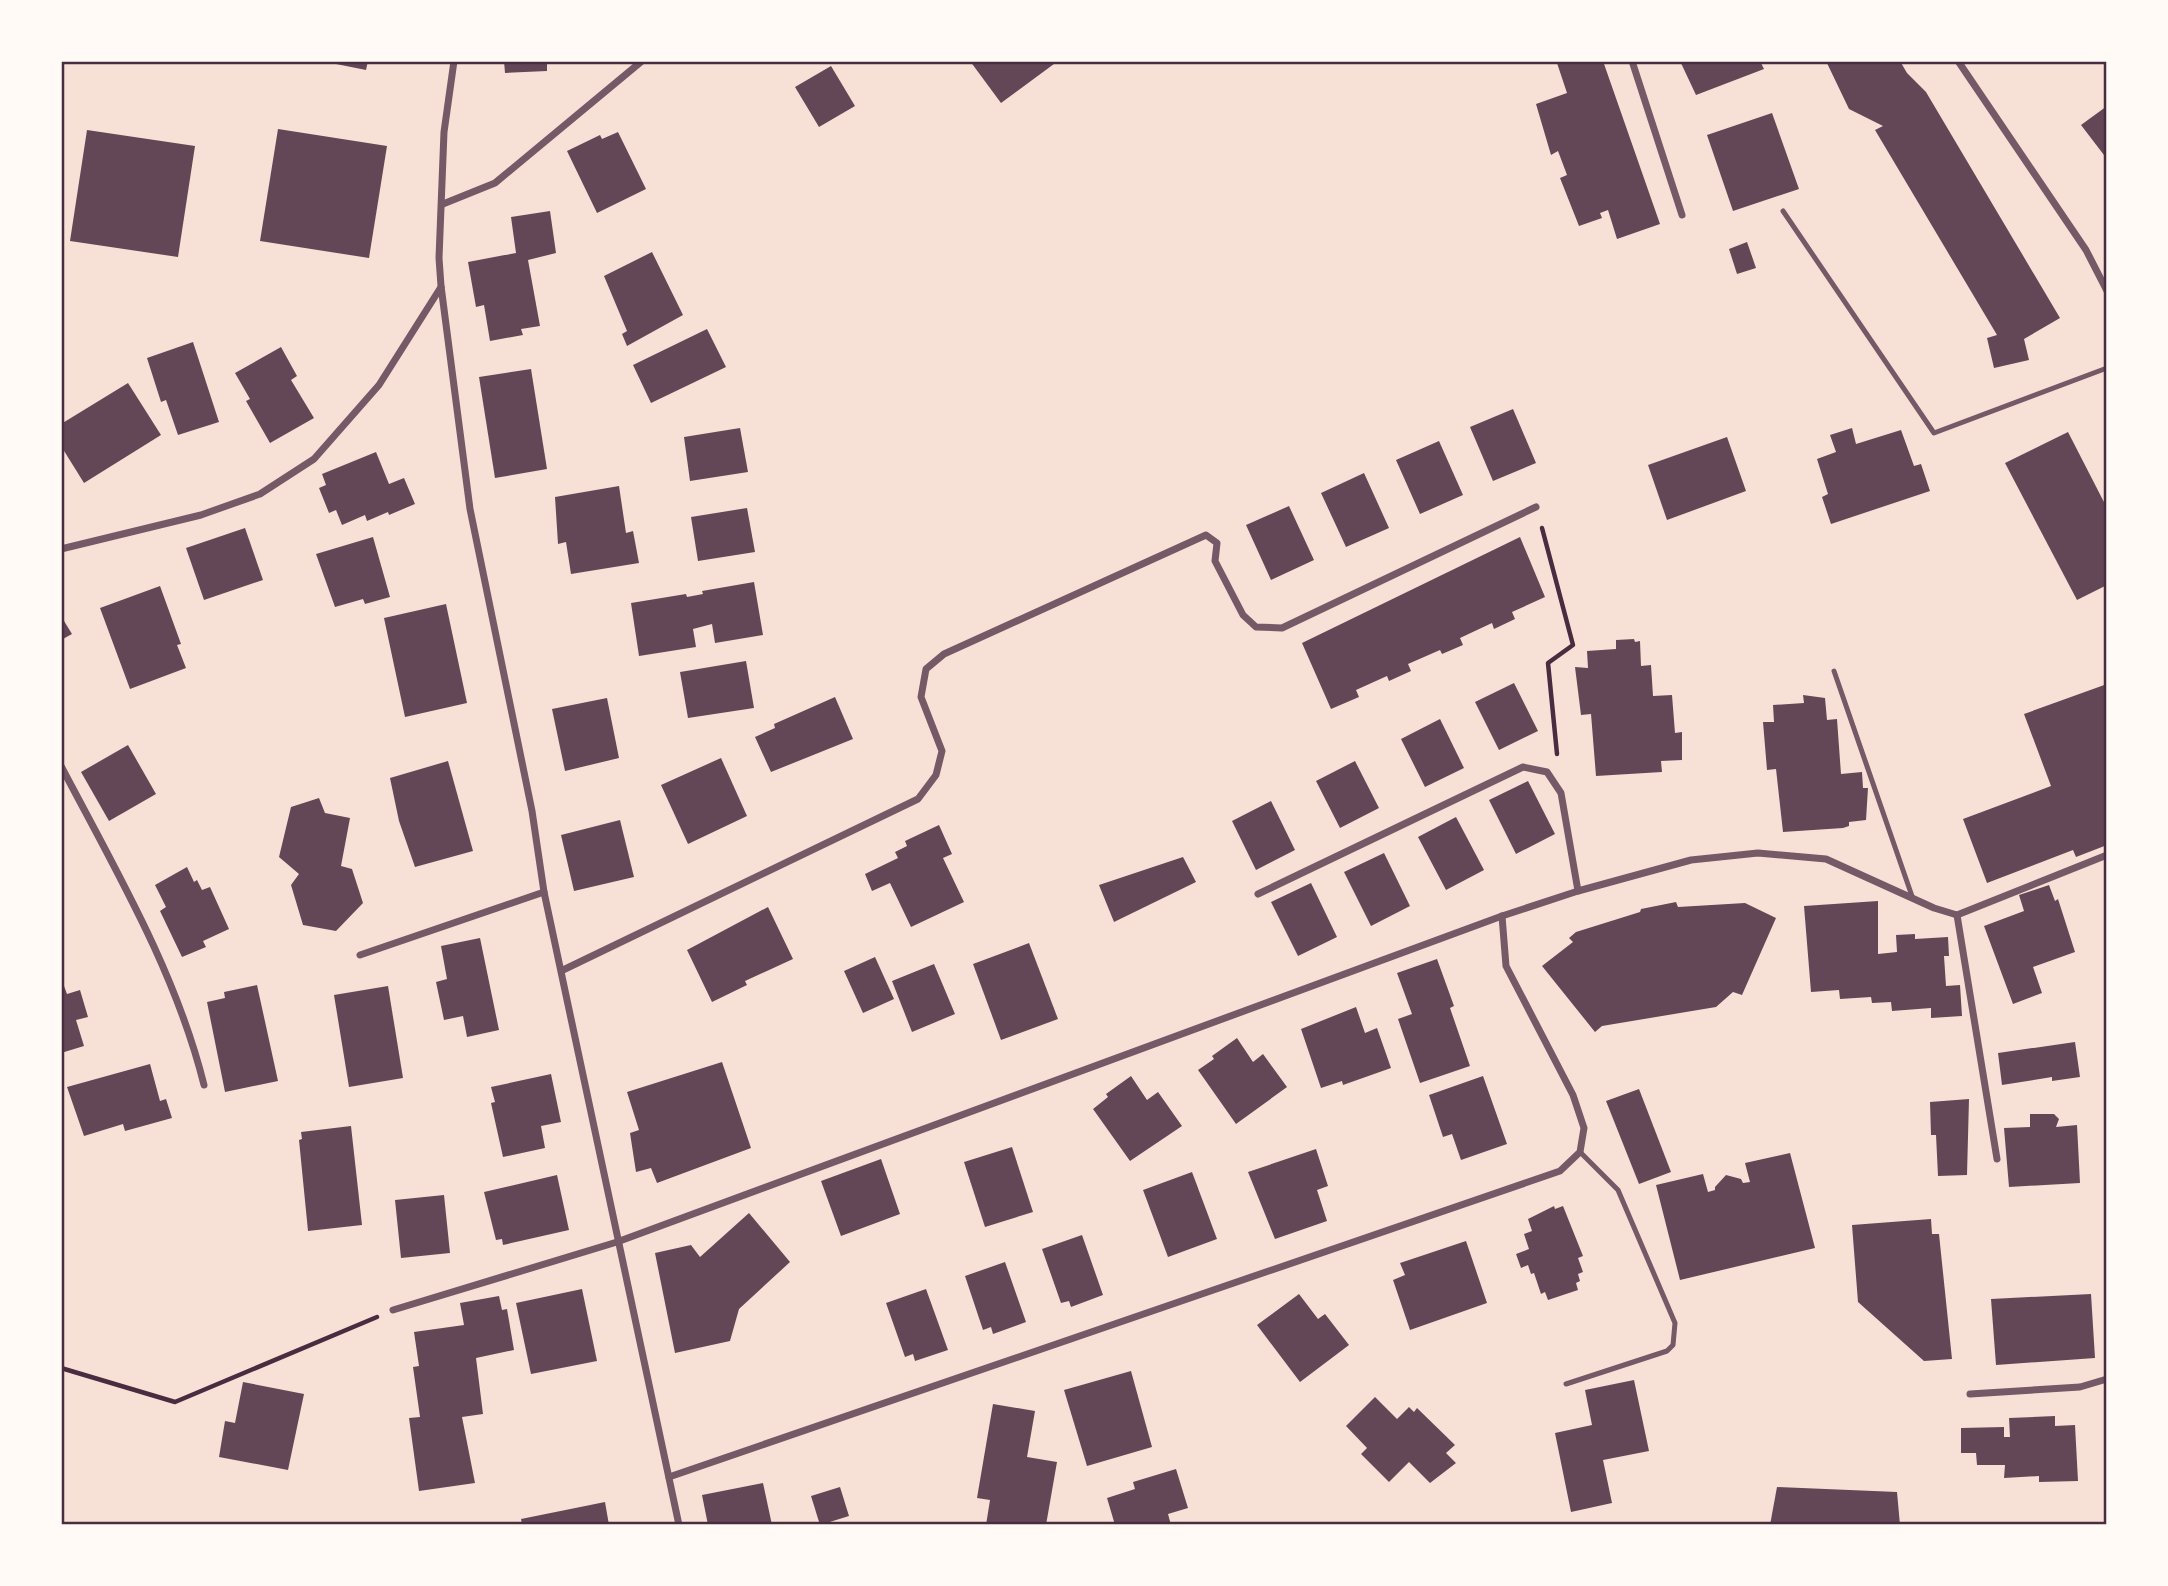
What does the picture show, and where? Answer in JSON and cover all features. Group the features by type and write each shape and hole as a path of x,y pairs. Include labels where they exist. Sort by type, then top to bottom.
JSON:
{"street":[{"path":"454,61 444,132 439,258 470,509 532,811 544,891 563,970 617,1242 679,1525"},
{"path":"443,204 495,183 642,61"},
{"path":"1632,61 1682,215"},
{"path":"1958,61 2086,250 2107,291"},
{"path":"61,549 201,515 248,499 314,459 379,385 441,286"},
{"path":"563,970 918,799 936,775 942,751 921,697 926,669 944,654 1206,535 1217,544 1215,561 1243,615 1256,627 1282,628 1536,507"},
{"path":"61,766 136,911 191,1032 204,1085"},
{"path":"1258,894 1522,767 1547,772 1562,793 1577,891"},
{"path":"393,1310 617,1242 1502,916 1577,891 1691,860 1758,853 1826,859 1913,899 1957,915 2107,855"},
{"path":"360,955 544,891"},
{"path":"1957,915 1997,1159"},
{"path":"669,1477 1560,1171 1580,1152 1584,1128 1573,1094 1507,966 1502,916"},
{"path":"1970,1395 2080,1387 2107,1379"}],"lane":[{"path":"1783,211 1934,433 2107,368"},
{"path":"1834,671 1913,899"},
{"path":"1566,1384 1667,1351 1673,1345 1675,1323 1618,1190 1580,1152"}],"path":[{"path":"1536,507 1573,645 1548,663 1562,793"},
{"path":"61,1368 175,1402 393,1310"}],"building":[{"path":"321,61 368,61 366,70"},
{"path":"504,61 547,61 547,71 505,73"},
{"path":"970,61 1058,61 1001,103"},
{"path":"1603,61 1660,224 1617,239 1608,210 1600,213 1602,218 1579,226 1560,178 1567,175 1558,151 1551,155 1536,104 1567,93 1557,63"},
{"path":"1680,61 1760,61 1764,69 1696,95"},
{"path":"1826,61 1900,61 1907,73 1926,92 2060,318 2024,339 2029,360 1994,368 1987,338 1997,335 1875,130 1883,126 1849,109"},
{"path":"831,66 855,106 819,127 795,87"},
{"path":"2107,106 2107,159 2081,125"},
{"path":"1772,113 1799,189 1733,211 1707,135"},
{"path":"278,129 387,146 369,258 260,241"},
{"path":"87,130 195,146 178,257 70,241"},
{"path":"618,132 646,189 597,213 567,151 600,135 602,139"},
{"path":"550,211 556,253 528,260 540,326 521,329 523,335 490,341 484,305 476,307 468,262 516,253 511,217"},
{"path":"1747,242 1756,268 1737,274 1729,249"},
{"path":"652,252 683,315 627,346 622,334 627,331 604,276"},
{"path":"707,329 726,367 651,403 633,365"},
{"path":"193,342 219,422 178,435 166,400 161,402 147,358"},
{"path":"281,347 297,376 291,380 314,418 270,443 246,401 250,399 235,373"},
{"path":"531,369 547,469 495,478 479,377"},
{"path":"128,383 161,435 84,483 61,446 61,424"},
{"path":"1513,409 1536,463 1493,481 1470,427"},
{"path":"740,428 748,472 690,481 684,437"},
{"path":"1852,428 1856,444 1901,430 1914,466 1921,464 1930,491 1831,524 1822,497 1828,494 1817,459 1836,452 1830,435"},
{"path":"2068,432 2107,508 2107,585 2077,600 2005,463"},
{"path":"1727,437 1746,491 1667,520 1648,465"},
{"path":"1439,441 1463,495 1420,514 1396,460"},
{"path":"376,452 389,484 404,478 415,504 389,515 388,512 367,521 365,515 342,525 336,510 329,513 319,488 326,485 322,474"},
{"path":"1364,473 1389,528 1346,547 1321,493"},
{"path":"619,486 626,533 633,531 639,563 571,574 566,542 558,544 555,497"},
{"path":"1289,506 1314,560 1271,580 1246,525"},
{"path":"747,508 755,552 698,561 691,517"},
{"path":"245,528 263,580 204,600 186,548"},
{"path":"373,537 390,597 365,604 363,599 335,607 316,554"},
{"path":"1520,537 1545,597 1512,612 1515,619 1494,629 1492,623 1460,638 1463,645 1442,654 1440,650 1408,664 1411,671 1389,681 1387,676 1356,690 1359,697 1331,709 1302,643"},
{"path":"754,582 763,635 715,643 712,624 693,629 696,647 639,656 631,603 686,594 687,597 703,594 702,591"},
{"path":"160,586 181,644 177,645 186,668 130,689 100,608"},
{"path":"446,604 467,703 405,717 384,618"},
{"path":"61,616 72,634 61,640"},
{"path":"1634,639 1635,642 1640,641 1641,666 1651,665 1653,696 1672,695 1675,733 1682,732 1682,760 1661,761 1662,772 1596,776 1591,714 1581,715 1575,667 1588,668 1587,651 1616,649 1616,640"},
{"path":"746,661 754,708 688,718 680,672"},
{"path":"1514,683 1538,731 1499,750 1475,702"},
{"path":"2107,684 2107,845 2076,857 2073,850 1987,883 1963,819 2051,786 2024,714"},
{"path":"1803,695 1825,698 1827,720 1837,719 1841,774 1862,772 1863,788 1868,788 1866,820 1849,822 1849,826 1843,828 1783,832 1776,769 1767,770 1763,722 1774,722 1773,705 1804,703"},
{"path":"835,697 853,739 771,772 755,737 775,728 774,724"},
{"path":"607,698 619,758 565,771 552,709"},
{"path":"1440,719 1464,768 1425,787 1401,739"},
{"path":"128,745 156,794 109,821 81,772"},
{"path":"721,758 747,816 688,844 661,785"},
{"path":"448,761 473,851 415,867 399,821 390,778"},
{"path":"1355,761 1379,808 1340,828 1316,781"},
{"path":"1528,781 1555,834 1516,854 1489,800"},
{"path":"319,798 325,813 350,818 341,866 352,869 363,903 336,931 303,925 291,885 299,874 279,857 291,807"},
{"path":"1271,801 1295,850 1256,870 1232,821"},
{"path":"1456,817 1484,870 1446,890 1418,837"},
{"path":"620,820 634,877 574,891 561,835"},
{"path":"939,825 952,854 943,858 964,902 911,927 890,883 872,891 865,874 898,858 895,852 907,846 905,841"},
{"path":"1384,853 1410,906 1371,926 1344,872"},
{"path":"1183,857 1196,882 1114,922 1099,885"},
{"path":"187,867 194,882 197,880 202,890 210,887 229,929 203,941 206,947 182,957 160,911 166,907 155,885"},
{"path":"1311,883 1337,937 1298,956 1271,902"},
{"path":"2049,885 2055,901 2058,899 2075,952 2033,967 2042,993 2013,1004 1984,926 2024,911 2019,895"},
{"path":"1878,901 1878,954 1897,952 1896,935 1915,934 1915,939 1948,937 1949,956 1944,956 1946,986 1960,985 1962,1016 1931,1018 1931,1008 1892,1011 1891,1002 1872,1003 1871,997 1840,999 1839,990 1811,992 1804,906"},
{"path":"1676,902 1678,907 1745,903 1776,918 1742,995 1733,992 1716,1007 1602,1026 1595,1032 1542,966 1573,942 1569,938 1576,932 1640,912 1641,909"},
{"path":"768,907 793,959 745,981 747,985 712,1002 687,950"},
{"path":"480,938 499,1030 467,1037 463,1016 444,1020 436,982 447,979 441,946"},
{"path":"1029,943 1058,1019 1001,1040 973,964"},
{"path":"875,957 894,999 863,1013 844,971"},
{"path":"1437,959 1454,1006 1450,1008 1470,1066 1420,1083 1398,1019 1412,1014 1397,973"},
{"path":"934,964 955,1014 912,1032 892,981"},
{"path":"61,978 67,994 80,990 88,1017 76,1020 84,1046 61,1053"},
{"path":"257,985 278,1081 225,1092 207,1002 225,998 224,992"},
{"path":"388,986 403,1078 349,1087 334,995"},
{"path":"1356,1007 1365,1033 1377,1028 1391,1068 1343,1085 1342,1081 1321,1088 1301,1029"},
{"path":"1237,1038 1253,1062 1263,1054 1287,1087 1236,1124 1198,1070"},
{"path":"2075,1042 2080,1077 2052,1081 2052,1077 2002,1085 1998,1053"},
{"path":"722,1062 751,1148 657,1183 651,1168 636,1172 630,1133 639,1130 627,1092"},
{"path":"150,1064 160,1101 166,1099 172,1118 125,1131 123,1124 84,1136 67,1087"},
{"path":"551,1074 561,1122 541,1126 545,1148 503,1157 491,1103 495,1102 491,1087"},
{"path":"1131,1076 1147,1100 1158,1092 1182,1126 1130,1161 1093,1109 1108,1097 1106,1094"},
{"path":"1483,1076 1507,1144 1461,1160 1452,1134 1443,1137 1429,1095"},
{"path":"1639,1089 1671,1172 1639,1184 1606,1101"},
{"path":"1969,1099 1967,1175 1938,1176 1936,1135 1931,1135 1930,1102"},
{"path":"2030,1114 2054,1114 2059,1119 2056,1127 2077,1125 2080,1183 2009,1187 2004,1128 2030,1127"},
{"path":"351,1126 362,1225 308,1231 299,1140 302,1139 301,1132"},
{"path":"1012,1147 1033,1212 985,1227 964,1162"},
{"path":"1316,1149 1328,1186 1317,1190 1327,1221 1275,1239 1248,1172"},
{"path":"1790,1153 1815,1248 1680,1280 1656,1185 1703,1174 1708,1192 1715,1190 1726,1175 1741,1179 1743,1183 1750,1182 1745,1163"},
{"path":"881,1159 900,1214 841,1236 821,1181"},
{"path":"1192,1172 1217,1239 1168,1257 1143,1190"},
{"path":"557,1175 569,1230 503,1245 502,1239 496,1240 484,1192"},
{"path":"444,1195 450,1253 401,1258 395,1200"},
{"path":"1554,1206 1555,1209 1563,1206 1583,1256 1578,1258 1583,1272 1578,1274 1578,1290 1548,1300 1545,1292 1541,1294 1534,1273 1531,1274 1528,1265 1521,1268 1516,1254 1529,1249 1524,1234 1532,1231 1528,1219"},
{"path":"749,1213 790,1262 739,1309 730,1341 675,1353 655,1253 691,1245 700,1257"},
{"path":"1931,1219 1932,1234 1939,1234 1952,1359 1924,1361 1858,1302 1852,1225"},
{"path":"1082,1235 1103,1295 1071,1307 1069,1301 1061,1303 1042,1249"},
{"path":"1466,1241 1487,1303 1410,1330 1393,1280 1405,1275 1400,1263"},
{"path":"1005,1262 1026,1322 993,1334 991,1327 983,1330 965,1276"},
{"path":"582,1289 597,1361 531,1374 516,1303"},
{"path":"926,1289 948,1350 915,1361 913,1354 905,1357 886,1303"},
{"path":"1299,1294 1318,1319 1325,1314 1349,1345 1300,1382 1257,1325"},
{"path":"2091,1294 2095,1358 1996,1365 1991,1299"},
{"path":"499,1296 502,1310 507,1309 514,1350 476,1358 483,1414 462,1417 475,1483 419,1491 409,1418 420,1417 413,1367 419,1366 414,1332 464,1325 460,1303"},
{"path":"1131,1371 1152,1447 1087,1466 1064,1390"},
{"path":"1634,1380 1649,1451 1603,1460 1612,1503 1571,1512 1555,1433 1592,1425 1585,1390"},
{"path":"243,1382 304,1394 288,1470 219,1457 225,1421 235,1423"},
{"path":"1375,1397 1397,1419 1409,1407 1414,1412 1417,1408 1455,1445 1446,1453 1456,1463 1430,1483 1409,1462 1389,1482 1361,1454 1367,1448 1346,1426"},
{"path":"993,1404 1035,1411 1027,1457 1057,1462 1046,1525 986,1525 990,1500 977,1498"},
{"path":"2055,1416 2055,1426 2075,1425 2078,1481 2039,1482 2039,1476 2004,1478 2005,1465 1977,1465 1976,1453 1961,1453 1961,1428 2004,1427 2004,1437 2010,1437 2009,1418"},
{"path":"1176,1469 1188,1508 1168,1514 1171,1525 1115,1525 1107,1498 1135,1489 1133,1482"},
{"path":"763,1483 772,1525 708,1525 702,1495"},
{"path":"840,1487 849,1516 820,1525 811,1496"},
{"path":"1777,1487 1897,1492 1900,1525 1770,1525"},
{"path":"605,1502 609,1525 522,1525 521,1519"}]}
